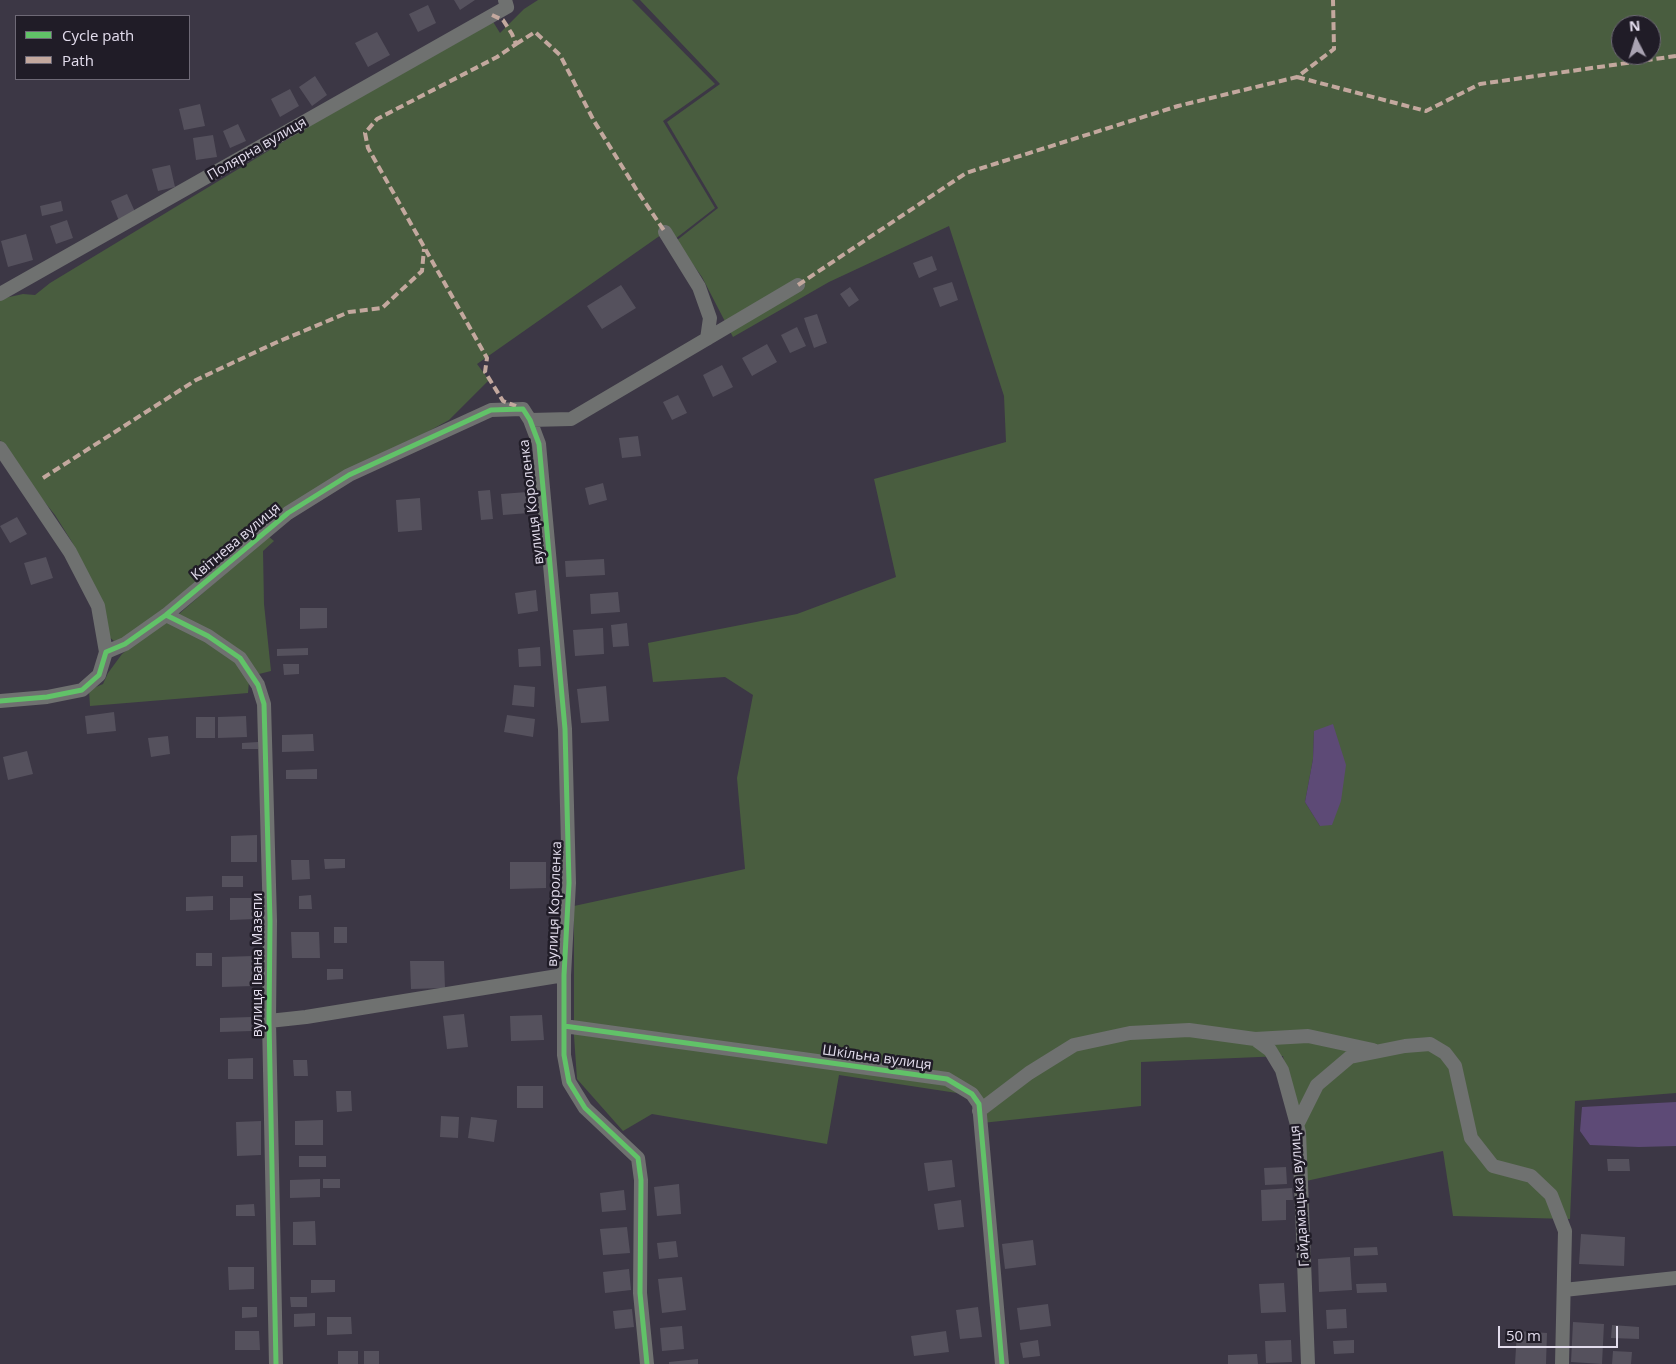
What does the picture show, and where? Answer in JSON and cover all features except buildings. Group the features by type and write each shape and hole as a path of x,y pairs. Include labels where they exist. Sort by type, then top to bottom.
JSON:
{"street":[{"name":"Полярна вулиця","path":"0,294 507,7 505,0"},
{"path":"665,232 699,287 710,318 707,339"},
{"name":"вулиця Короленка","path":"647,1364 640,1293 641,1180 638,1158 585,1108 569,1082 564,1055 564,975 569,883 565,729 539,444 530,420 572,419 798,285"},
{"name":"Квітнева вулиця","path":"106,652 125,644 166,616 288,513 349,476 491,410 522,409 530,420"},
{"path":"0,448 70,552 98,606 106,652 99,675 82,690 48,697 0,701"},
{"name":"вулиця Івана Мазепи","path":"166,616 208,636 240,658 258,685 264,704 270,921 276,1364"},
{"path":"270,1021 306,1017 564,975"},
{"name":"Шкільна вулиця","path":"564,1026 947,1079 972,1094 978,1104 1002,1364"},
{"path":"978,1111 1029,1074 1074,1045 1130,1033 1189,1030 1255,1039 1308,1036 1378,1051"},
{"name":"Гайдамацька вулиця","path":"1255,1039 1270,1050 1282,1070 1299,1142 1308,1364"},
{"path":"1296,1125 1317,1085 1350,1057 1405,1046 1430,1044 1445,1053 1455,1066 1471,1138 1493,1166 1531,1176 1551,1195 1565,1231 1562,1364"},
{"path":"1564,1290 1676,1278"}],"green space":[{"path":"538,0 632,0 715,84 663,121 715,208 675,239 668,230 477,364 489,380 449,420 353,468 123,639 114,641 108,636 72,542 55,515 18,469 0,440 0,299 23,294 35,295 50,283 397,73 492,20 500,33 524,9"},
{"path":"640,0 1676,0 1676,1093 1575,1101 1570,1219 1453,1216 1443,1151 1306,1181 1283,1056 1141,1062 1141,1106 982,1123 970,1095 839,1075 827,1144 652,1114 623,1131 577,1079 574,1036 574,906 745,869 737,778 753,695 725,677 653,682 648,643 797,614 896,577 874,479 1006,442 1004,396 949,226 829,282 733,337 702,277 676,241 718,208 667,122 720,84","holes":["1314,731 1320,826 1305,802 1313,759"]},
{"path":"268,536 274,541 263,551 264,604 271,671 259,674 179,614"},
{"path":"165,620 208,639 239,664 249,681 248,693 90,706 89,690 103,684 108,673 122,654"}],"shaded area":[{"path":"1333,724 1346,765 1341,801 1332,825 1320,826 1305,802 1313,759 1314,731"},
{"path":"1676,1102 1676,1146 1590,1145 1580,1131 1582,1107"}],"marked path":[{"path":"798,285 966,173 1178,106 1297,77 1334,49 1333,0"},
{"path":"492,15 503,20 516,44 497,57 377,119 365,133 368,148 487,358 485,372 503,401 516,406"},
{"path":"516,44 535,32 560,55 594,121 665,232"},
{"path":"1297,77 1426,111 1480,84 1676,56"},
{"path":"43,478 196,380 275,343 349,312 382,308 422,271 424,249"}],"cycle path":[{"path":"0,701 47,697 82,690 99,675 106,652 125,644 166,615 288,513 349,475 491,410 523,409 530,420 539,444 565,729 569,883 564,975 564,1055 569,1082 585,1108 638,1158 641,1180 640,1293 647,1364"},
{"path":"166,615 208,636 240,658 258,685 264,704 270,921 269,1021 276,1364"},
{"path":"564,1026 947,1079 972,1094 979,1104 1002,1364"}]}
